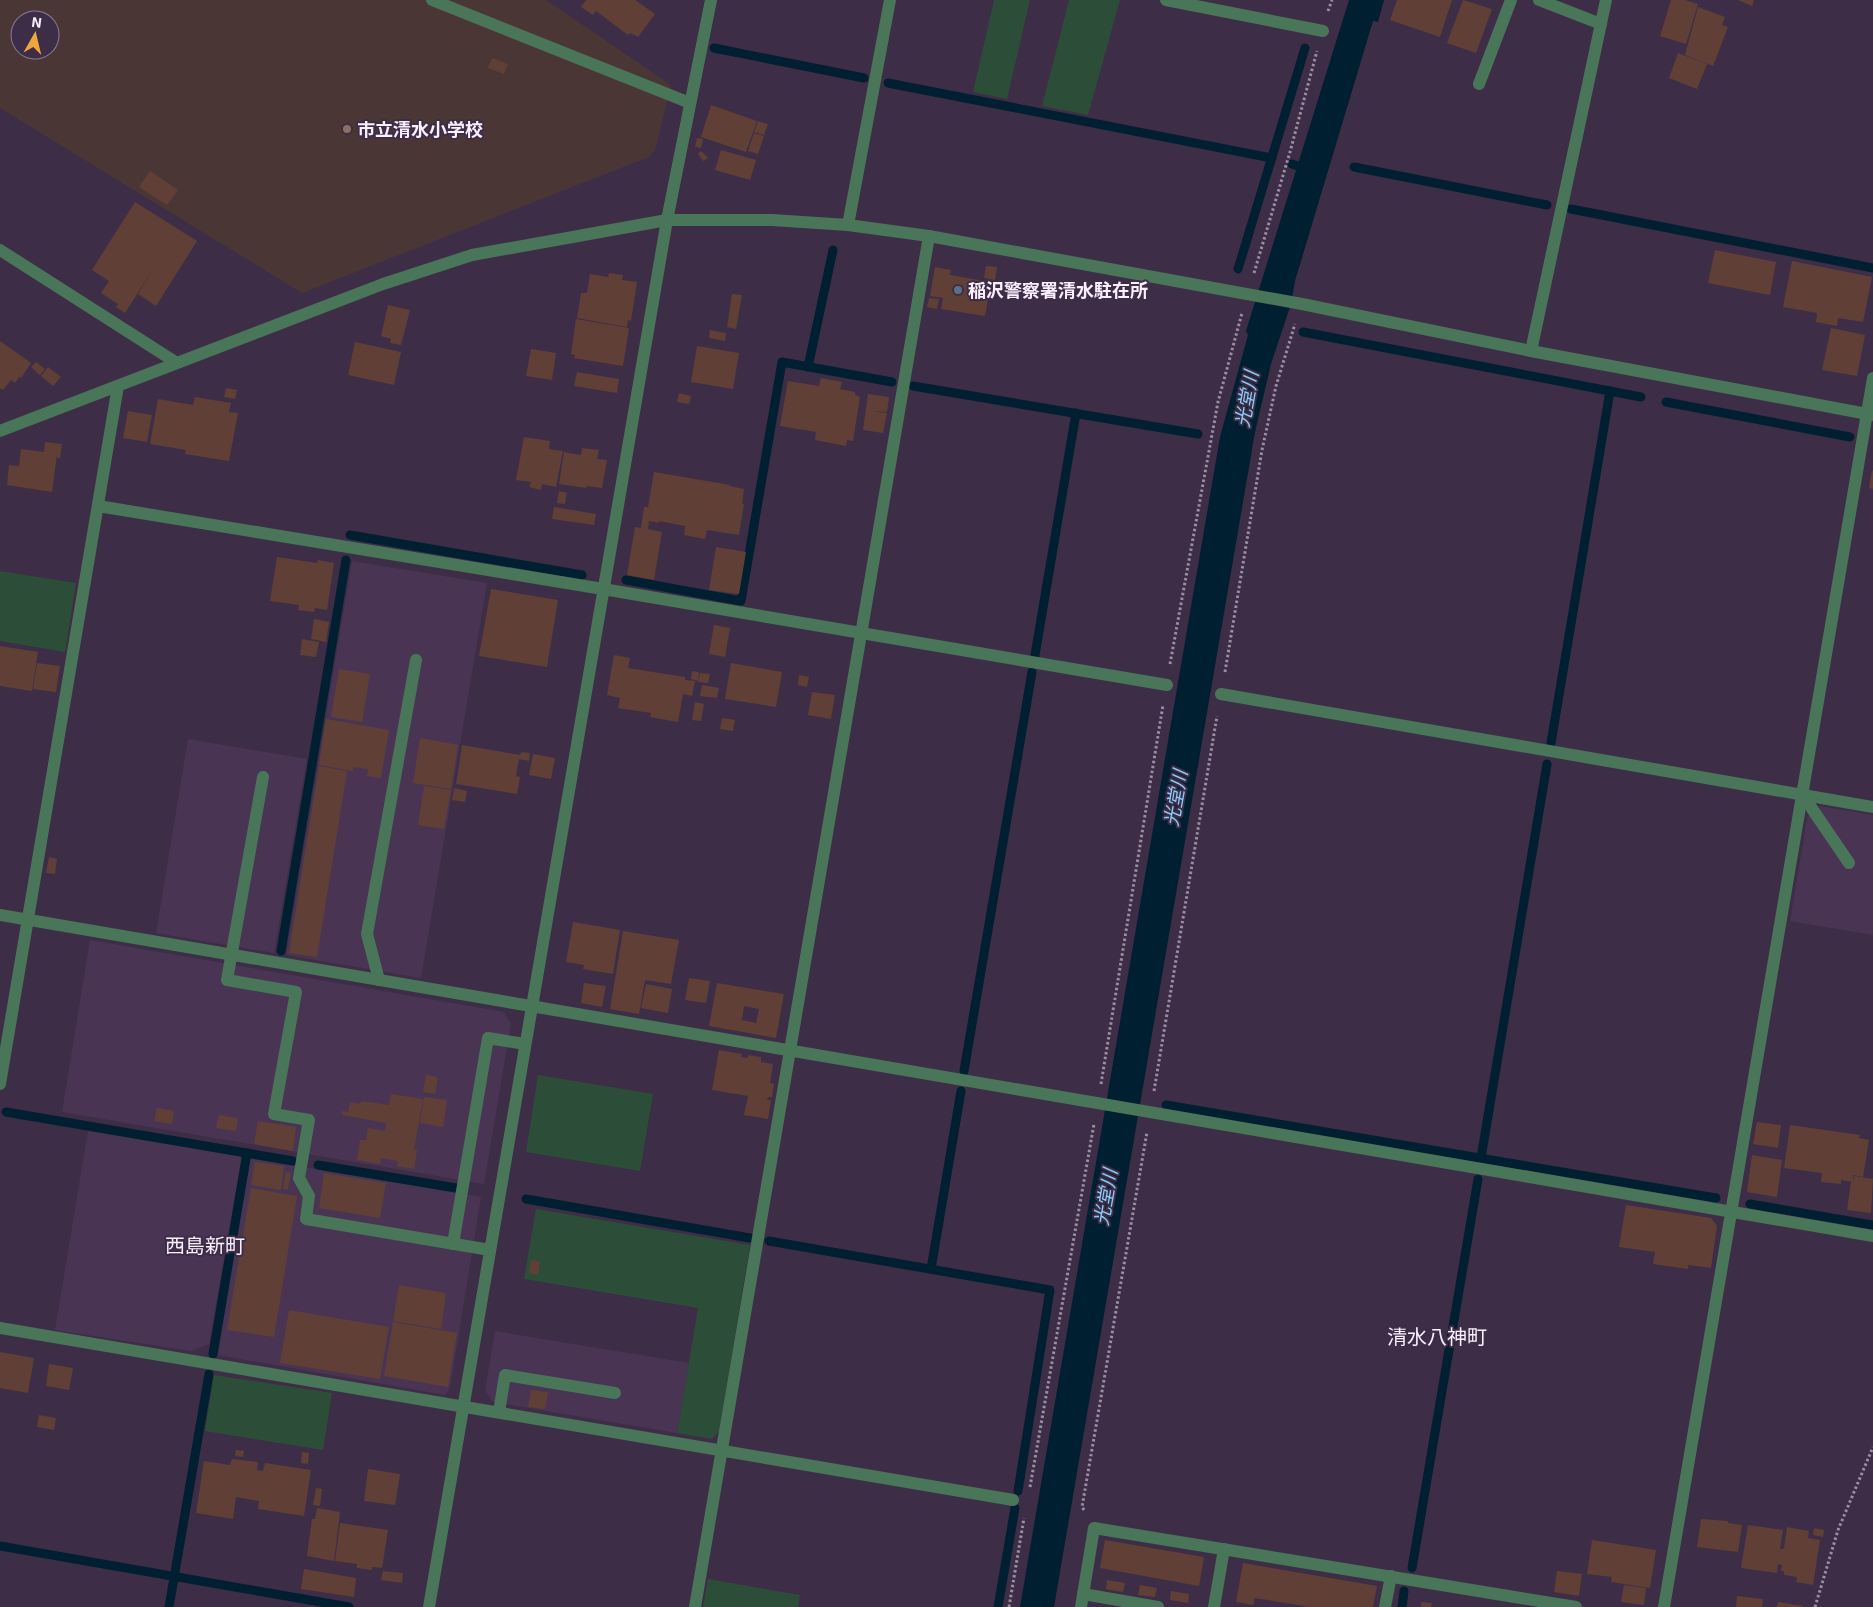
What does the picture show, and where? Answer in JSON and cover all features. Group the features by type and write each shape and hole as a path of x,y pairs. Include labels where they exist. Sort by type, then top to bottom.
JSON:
{"street":[{"path":"432,0 690,103"},
{"path":"429,1607 667,220 711,0"},
{"path":"848,225 890,0"},
{"path":"1166,0 1323,32"},
{"path":"1479,84 1511,0"},
{"path":"1539,0 1601,24"},
{"path":"1531,351 1606,0"},
{"path":"0,431 383,284 472,255 667,220 772,220 848,225 929,236 1302,304 1531,351 1870,414"},
{"path":"695,1607 929,236"},
{"path":"0,250 178,363"},
{"path":"1664,1607 1802,794 1870,414 1873,378"},
{"path":"0,1084 118,386"},
{"path":"98,506 603,589 1167,685"},
{"path":"379,980 367,934 416,660"},
{"path":"1221,694 1873,807"},
{"path":"263,777 227,980 296,992 274,1114 309,1120 299,1178 309,1196 306,1219 490,1250"},
{"path":"1802,794 1849,863"},
{"path":"0,916 1873,1236"},
{"path":"453,1244 488,1038 525,1044"},
{"path":"0,1328 1013,1500"},
{"path":"500,1412 505,1375 615,1393"},
{"path":"1158,1607 1082,1601 1094,1528 1576,1607"},
{"path":"1214,1607 1224,1549"},
{"path":"1385,1607 1391,1576"}],"path":[{"path":"1029,1491 1098,1103 1167,685 1218,402 1332,0"},
{"path":"1094,1528 1082,1506 1262,450 1276,386 1302,304"},
{"path":"1815,1607 1838,1530 1873,1447"},
{"path":"1008,1607 1026,1510"}],"shaded area":[{"name":"市立清水小学校","path":"0,0 546,0 671,85 655,150 649,157 302,293 0,108"},
{"path":"352,561 487,583 421,978 286,955"},
{"path":"188,739 307,759 274,953 156,933"},
{"path":"1819,806 1873,815 1873,935 1790,921 1808,813"},
{"path":"90,940 504,1012 511,1024 484,1184 62,1112"},
{"path":"88,1131 242,1156 209,1344 191,1351 55,1330"},
{"path":"250,1158 481,1197 450,1388 445,1395 218,1355"},
{"path":"495,1331 689,1363 677,1433 493,1402 485,1390"}],"green space":[{"path":"994,0 1030,0 1007,99 973,92"},
{"path":"1069,0 1120,0 1088,115 1042,106"},
{"path":"0,571 76,583 65,652 0,641"},
{"path":"538,1075 653,1094 640,1171 526,1152"},
{"path":"536,1209 750,1245 719,1431 712,1439 677,1433 698,1308 524,1279"},
{"path":"214,1375 332,1393 323,1450 205,1431"},
{"path":"708,1579 800,1595 798,1607 703,1607"}],"water":[{"name":"光堂川","path":"1349,0 1384,0 1378,22 1373,21 1295,281 1291,304 1271,364 1255,432 1054,1607 1020,1607 1220,437 1248,335 1246,331"}],"building":[{"path":"586,0 635,0 655,14 638,37 630,33 628,35 596,11 593,15 581,7"},
{"path":"1397,0 1452,0 1440,37 1390,20"},
{"path":"1463,0 1492,9 1476,53 1447,43"},
{"path":"1671,0 1685,0 1698,4 1686,44 1660,36"},
{"path":"1738,0 1754,0 1752,6"},
{"path":"1698,7 1725,17 1722,25 1728,27 1713,66 1685,55"},
{"path":"1678,53 1707,64 1697,89 1669,78"},
{"path":"492,58 508,64 504,74 488,68"},
{"path":"711,105 757,121 746,152 701,137"},
{"path":"758,121 768,124 764,135 754,132"},
{"path":"754,133 764,136 758,154 748,151"},
{"path":"697,138 703,139 701,148 695,147"},
{"path":"721,150 756,160 750,180 715,170"},
{"path":"701,151 708,158 703,161 698,154"},
{"path":"150,171 178,190 167,205 139,187"},
{"path":"135,202 197,241 156,306 138,294 153,269 125,313 116,307 118,304 101,293 109,281 92,270"},
{"path":"1715,250 1776,262 1770,295 1708,283"},
{"path":"1792,261 1872,277 1863,322 1838,318 1837,326 1816,322 1817,313 1783,307"},
{"path":"986,266 997,267 995,280 984,278"},
{"path":"935,267 951,270 950,275 991,282 985,316 941,309 943,298 930,296"},
{"path":"609,273 623,275 622,280 637,282 631,321 628,320 627,327 577,318 581,293 587,293 590,274 608,277"},
{"path":"732,294 742,295 736,329 727,327"},
{"path":"929,298 939,299 937,309 927,307"},
{"path":"388,305 410,310 401,345 390,343 391,339 381,336"},
{"path":"576,319 629,328 623,366 574,358 575,355 571,354"},
{"path":"1831,328 1865,335 1857,376 1822,370"},
{"path":"710,330 726,333 725,341 709,338"},
{"path":"0,341 31,363 21,378 19,377 15,383 11,380 3,390 0,388"},
{"path":"355,342 401,352 394,385 348,375"},
{"path":"697,346 739,353 733,389 691,382"},
{"path":"531,349 556,353 552,380 526,376"},
{"path":"36,362 45,369 40,375 31,367"},
{"path":"48,367 61,377 53,386 41,376"},
{"path":"577,372 619,379 617,393 574,386"},
{"path":"821,378 842,382 840,389 855,392 855,395 860,397 853,441 847,440 846,446 815,440 816,432 780,426 788,381 819,386"},
{"path":"226,388 237,390 235,399 224,397"},
{"path":"679,393 691,396 689,404 677,402"},
{"path":"868,394 889,397 887,412 873,411 887,413 883,433 863,430"},
{"path":"195,397 231,403 229,412 238,413 229,461 185,454 186,450 150,444 158,399 193,405"},
{"path":"128,411 152,415 147,442 123,438"},
{"path":"524,437 550,441 549,449 563,451 556,487 542,484 541,490 529,487 531,482 516,480"},
{"path":"45,442 62,444 60,458 57,458 57,454 52,492 7,485 9,465 19,466 21,449 44,452"},
{"path":"582,448 599,450 597,459 607,460 602,488 559,484 564,452 581,455"},
{"path":"1873,471 1873,489 1869,488"},
{"path":"654,472 744,489 742,504 744,504 739,535 707,530 705,539 684,535 685,526 649,521 648,529 662,532 654,580 627,575 635,527 641,528 644,507 648,507"},
{"path":"559,491 567,493 565,504 557,503"},
{"path":"554,507 596,514 594,525 552,519"},
{"path":"716,547 746,552 739,594 709,590"},
{"path":"277,557 317,563 318,560 334,563 327,610 315,608 314,612 298,610 299,605 270,601"},
{"path":"491,589 558,600 547,667 479,656"},
{"path":"314,619 329,622 326,642 311,639"},
{"path":"714,625 730,628 725,657 709,654"},
{"path":"302,639 319,642 316,657 300,655"},
{"path":"0,646 38,652 32,691 0,686"},
{"path":"614,655 630,658 628,668 685,677 685,680 695,681 692,696 683,694 678,722 650,717 651,713 618,708 620,698 607,695"},
{"path":"37,663 60,666 56,692 33,689"},
{"path":"731,663 782,672 776,707 725,699"},
{"path":"339,669 370,674 362,722 331,717"},
{"path":"692,671 699,672 698,681 691,679"},
{"path":"700,673 710,674 708,683 698,682"},
{"path":"799,675 809,677 807,687 798,685"},
{"path":"702,685 719,688 717,698 700,696"},
{"path":"812,692 835,695 831,719 808,715"},
{"path":"695,702 704,704 701,721 692,720"},
{"path":"722,718 735,720 733,731 720,729"},
{"path":"326,719 389,730 381,778 367,776 368,769 353,767 353,771 319,765"},
{"path":"420,738 458,745 451,789 413,783"},
{"path":"462,745 520,755 521,752 530,753 529,761 519,759 516,776 520,777 517,794 456,784"},
{"path":"533,754 555,758 551,779 529,775"},
{"path":"319,766 347,771 317,957 289,953"},
{"path":"424,786 451,790 444,829 418,825"},
{"path":"454,788 467,791 465,802 452,800"},
{"path":"49,857 57,859 55,874 46,873"},
{"path":"573,922 620,930 613,974 583,969 584,965 566,962"},
{"path":"623,931 679,940 671,984 645,980 639,1014 610,1009"},
{"path":"689,978 710,981 706,1003 685,1000"},
{"path":"584,983 606,986 602,1007 581,1003"},
{"path":"717,983 784,994 776,1038 709,1026","holes":["744,1006 759,1009 756,1023 742,1020"]},
{"path":"646,984 672,989 668,1013 641,1008"},
{"path":"719,1050 742,1054 741,1057 748,1058 748,1055 761,1057 761,1062 773,1064 770,1083 774,1084 772,1097 768,1097 767,1100 771,1100 768,1119 744,1115 748,1096 712,1090"},
{"path":"426,1075 438,1077 435,1094 423,1092"},
{"path":"391,1094 423,1099 414,1149 417,1150 414,1169 397,1166 398,1161 381,1158 380,1164 357,1160 360,1140 366,1140 368,1128 385,1131 386,1123 342,1115 342,1111 348,1112 350,1102 360,1104 361,1101 389,1105"},
{"path":"424,1097 447,1100 443,1127 420,1123"},
{"path":"157,1108 174,1111 172,1124 154,1121"},
{"path":"219,1115 238,1118 236,1131 216,1128"},
{"path":"258,1121 296,1127 293,1151 254,1144"},
{"path":"1757,1122 1781,1125 1778,1148 1753,1144"},
{"path":"1790,1125 1860,1135 1859,1138 1869,1140 1863,1177 1853,1175 1853,1182 1841,1180 1841,1184 1821,1182 1822,1173 1784,1168"},
{"path":"1752,1155 1782,1160 1777,1197 1747,1192"},
{"path":"255,1162 284,1166 281,1190 251,1185"},
{"path":"286,1172 291,1173 288,1189 283,1189"},
{"path":"324,1173 386,1183 380,1218 319,1208"},
{"path":"1854,1176 1873,1179 1871,1213 1847,1210 1851,1182 1853,1182"},
{"path":"251,1188 297,1196 274,1337 227,1330"},
{"path":"1626,1205 1711,1218 1717,1226 1711,1268 1688,1265 1688,1269 1653,1264 1655,1252 1619,1247"},
{"path":"531,1260 540,1261 538,1275 529,1273"},
{"path":"399,1285 446,1293 441,1329 393,1321"},
{"path":"289,1310 389,1327 380,1379 280,1363"},
{"path":"393,1322 457,1333 448,1387 384,1376"},
{"path":"0,1352 34,1358 28,1393 0,1388"},
{"path":"49,1364 73,1368 69,1390 46,1386"},
{"path":"531,1390 548,1392 545,1409 528,1407"},
{"path":"39,1415 56,1418 54,1430 37,1427"},
{"path":"236,1450 244,1451 243,1457 235,1456"},
{"path":"302,1452 309,1453 308,1464 301,1463"},
{"path":"232,1459 258,1462 257,1470 263,1471 265,1463 311,1470 304,1516 258,1509 259,1501 236,1497 233,1519 196,1513 204,1461 230,1465"},
{"path":"368,1469 400,1474 395,1505 364,1501"},
{"path":"316,1488 322,1489 320,1506 313,1505"},
{"path":"317,1508 340,1512 334,1561 307,1556 312,1519 315,1519"},
{"path":"1701,1519 1728,1521 1728,1523 1742,1525 1738,1552 1697,1547"},
{"path":"340,1523 388,1530 382,1568 372,1567 372,1570 357,1568 357,1564 335,1561"},
{"path":"1748,1525 1783,1530 1780,1549 1784,1549 1787,1527 1809,1531 1808,1538 1820,1540 1813,1585 1796,1582 1797,1577 1784,1575 1784,1571 1781,1571 1782,1565 1778,1564 1777,1573 1741,1568"},
{"path":"1814,1528 1824,1530 1823,1537 1813,1535"},
{"path":"1105,1540 1204,1557 1199,1586 1100,1568"},
{"path":"1592,1540 1656,1550 1650,1588 1611,1582 1612,1577 1587,1574"},
{"path":"1243,1563 1377,1586 1373,1607 1310,1607 1255,1598 1253,1605 1236,1602"},
{"path":"304,1569 356,1578 354,1597 301,1589"},
{"path":"383,1571 403,1573 402,1583 381,1580"},
{"path":"1557,1571 1582,1574 1579,1596 1554,1592"},
{"path":"1107,1580 1125,1583 1123,1592 1106,1589"},
{"path":"1140,1585 1157,1588 1155,1597 1138,1595"},
{"path":"1624,1585 1646,1588 1644,1605 1621,1602"},
{"path":"1171,1591 1189,1594 1188,1603 1170,1600"},
{"path":"1737,1596 1763,1599 1762,1607 1736,1607"},
{"path":"1421,1602 1432,1603 1431,1607 1421,1607"},
{"path":"1778,1602 1803,1606 1803,1607 1777,1607"}],"waterway":[{"path":"714,48 864,78"},
{"path":"1238,269 1305,48"},
{"path":"888,83 1272,158"},
{"path":"1292,164 1309,170"},
{"path":"1354,167 1547,205"},
{"path":"1571,209 1873,268"},
{"path":"808,367 833,250"},
{"path":"1303,332 1641,397"},
{"path":"626,580 741,601 782,362 892,382"},
{"path":"913,386 1198,434"},
{"path":"1551,743 1610,391"},
{"path":"1666,402 1850,437"},
{"path":"1035,655 1076,413"},
{"path":"350,535 582,575"},
{"path":"281,951 346,560"},
{"path":"964,1071 1032,672"},
{"path":"1481,1158 1547,764"},
{"path":"931,1269 961,1091"},
{"path":"1166,1105 1716,1198"},
{"path":"6,1112 293,1161"},
{"path":"213,1354 247,1153"},
{"path":"318,1165 456,1188"},
{"path":"1412,1568 1478,1179"},
{"path":"526,1199 750,1238"},
{"path":"1750,1204 1873,1225"},
{"path":"769,1241 1050,1290 1018,1491"},
{"path":"169,1607 209,1374"},
{"path":"998,1607 1015,1508"},
{"path":"0,1546 349,1607"},
{"path":"1402,1607 1404,1591"}],"place":[{"name":"市立清水小学校","path":"347,129"},
{"name":"稲沢警察署清水駐在所","path":"958,290"}],"district":[{"name":"西島新町","path":"205,1245"},
{"name":"清水八神町","path":"1437,1336"}]}
